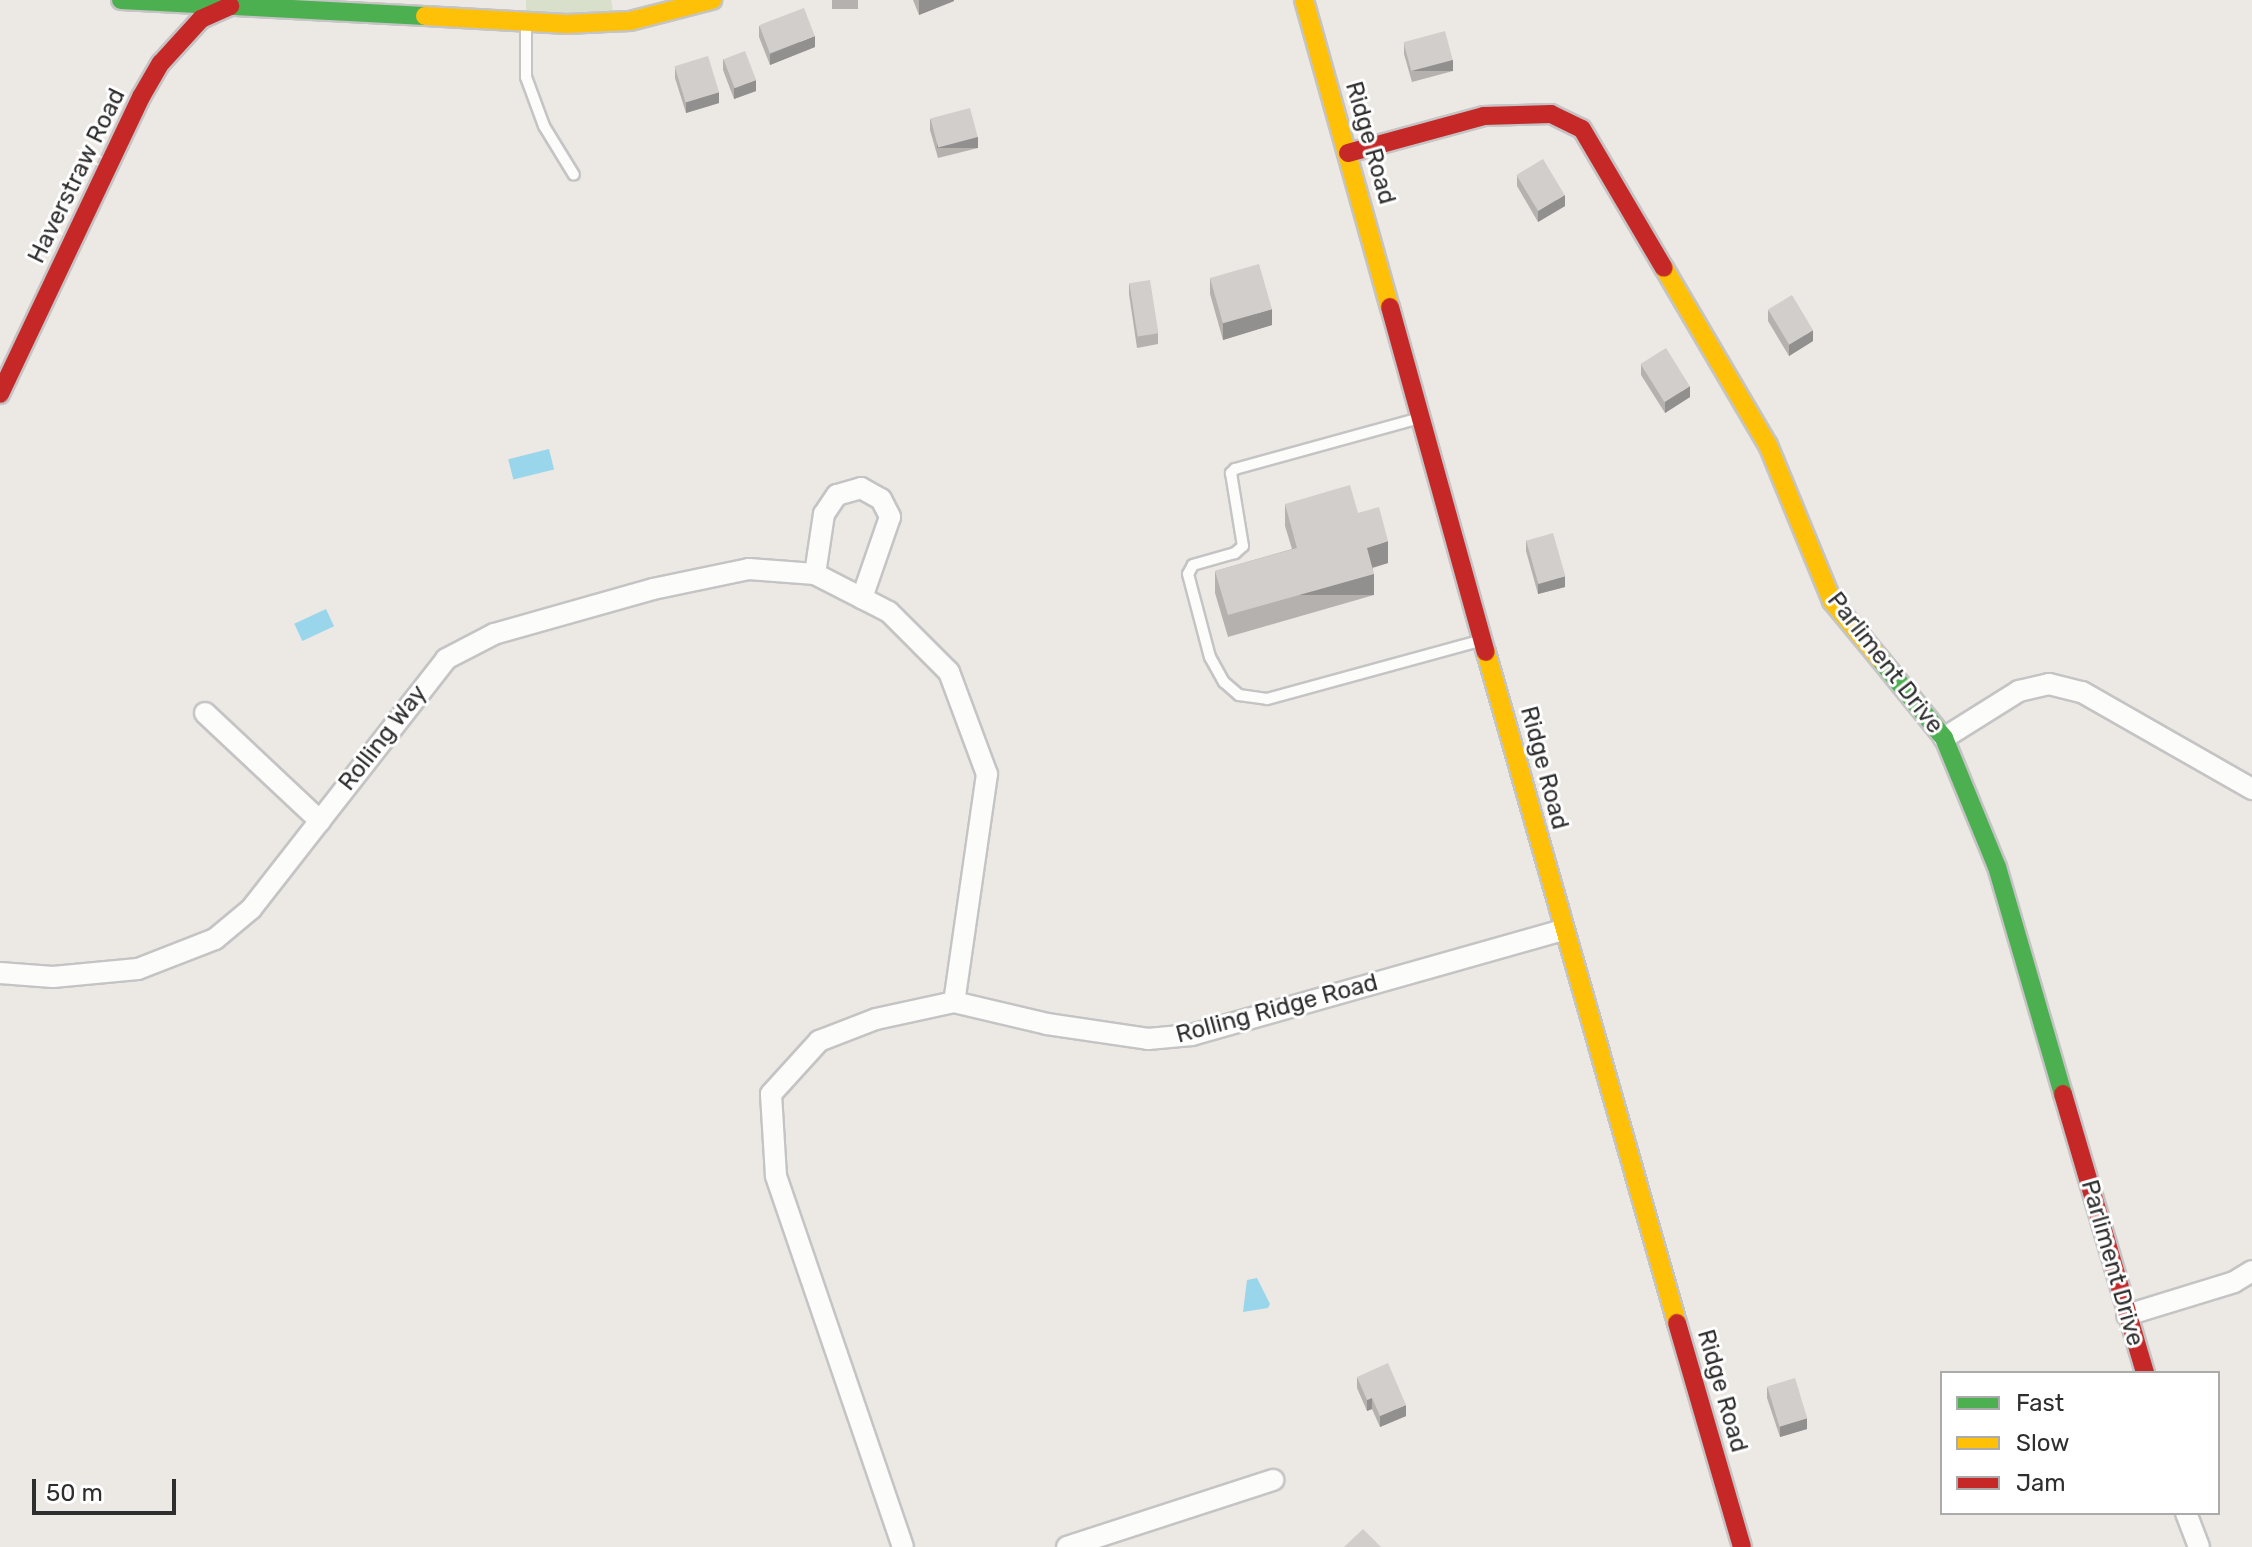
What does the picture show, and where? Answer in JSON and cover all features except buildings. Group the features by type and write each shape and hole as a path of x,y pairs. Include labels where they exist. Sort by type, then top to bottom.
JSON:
{"street":[{"path":"121,0 229,3 526,22 630,21 712,0"},
{"name":"Ridge Road","path":"1304,0 1563,930 1742,1547"},
{"name":"Haverstraw Road","path":"0,394 141,97 161,63 201,19 229,3"},
{"name":"Parliment Drive","path":"1348,153 1484,116 1551,114 1582,129 1768,445 1832,601 1944,738 1997,867 2144,1371"},
{"path":"815,574 824,514 837,495 861,488 881,499 890,517 862,598"},
{"name":"Rolling Way","path":"0,973 53,977 138,969 215,939 251,909 446,659 494,634 653,589 749,569 815,574 862,598 889,612 949,672 987,774 954,1002"},
{"path":"1944,738 2019,691 2049,684 2082,692 2252,789"},
{"path":"205,713 320,821"},
{"name":"Rolling Ridge Road","path":"903,1547 776,1176 771,1094 819,1041 876,1019 954,1002 1047,1024 1148,1039 1174,1038 1206,1032 1563,930"},
{"path":"2127,1315 2234,1282 2252,1271"},
{"path":"1067,1547 1273,1480"},
{"path":"2187,1515 2199,1547"}],"lane":[{"path":"526,22 526,77 544,126 574,175"},
{"path":"1422,417 1235,469 1229,478 1243,546 1235,553 1193,565 1189,569 1188,580 1210,657 1224,682 1239,695 1256,699 1297,692 1484,639"}],"green space":[{"path":"526,0 611,0 613,11 526,15"}],"water":[{"path":"549,449 554,469 513,480 508,459"},
{"path":"326,609 334,626 302,641 294,624"},
{"path":"1257,1278 1270,1304 1268,1308 1243,1312 1247,1280"}],"traffic: fast":[{"path":"121,0 425,16"},
{"path":"1880,659 1944,738 1997,867 2063,1094"}],"traffic: slow":[{"path":"425,16 567,24 630,21 712,0"},
{"path":"1304,0 1390,307"},
{"path":"1664,268 1768,445 1832,601 1880,659"},
{"path":"1486,652 1677,1323"}],"traffic: jam":[{"path":"0,394 141,97 161,63 201,19 230,6"},
{"path":"1348,153 1484,116 1551,114 1582,129 1664,268"},
{"path":"1390,307 1486,652"},
{"path":"2063,1094 2144,1371"},
{"path":"1677,1323 1742,1547"}]}
